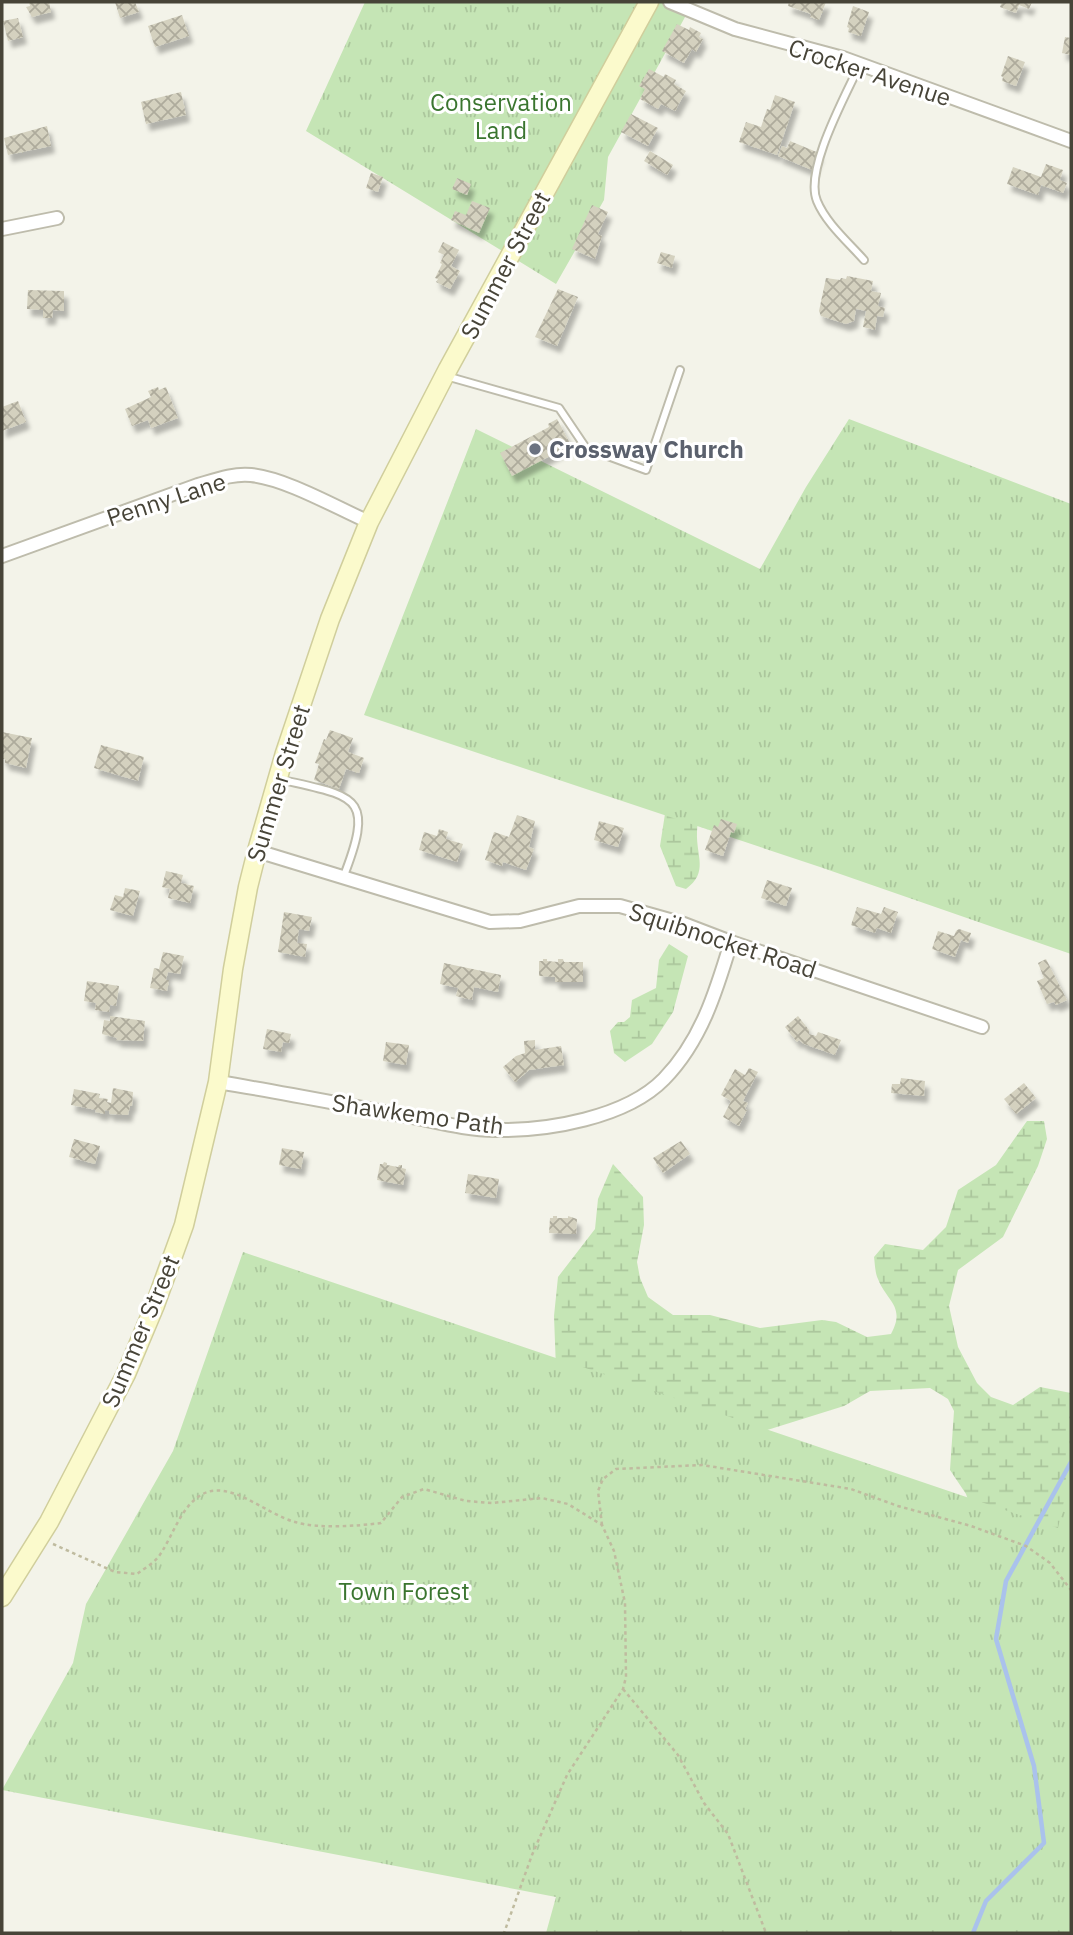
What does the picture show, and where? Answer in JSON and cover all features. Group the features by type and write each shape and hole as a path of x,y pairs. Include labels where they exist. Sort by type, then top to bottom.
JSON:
{"main road":[{"name":"Summer Street","path":"2,1597 40,1539 126,1374 184,1225 218,1082 233,969 257,851 330,619 369,522 444,375 649,2"}],"street":[{"name":"Crocker Avenue","path":"670,2 735,29 860,64 1071,141"},
{"path":"2,229 57,218"},
{"name":"Penny Lane","path":"2,555 198,485 249,475 272,479 369,522"},
{"name":"Squibnocket Road","path":"257,851 490,922 520,921 579,906 620,906 684,924 982,1027"},
{"name":"Shawkemo Path","path":"218,1082 494,1130 544,1127 603,1115 637,1099 663,1081 686,1052 704,1022 731,942"}],"lane":[{"path":"860,64 823,147 815,177 816,199 829,220 864,260"},
{"path":"444,375 559,408 586,448 646,470 680,370"},
{"path":"278,778 332,792 354,803 360,823 343,878"}],"path":[{"path":"503,1933 532,1855 567,1775 623,1689 626,1677 625,1603 614,1551 601,1525 598,1491 603,1479 616,1469 702,1465 851,1489 1026,1546 1050,1563 1071,1590"},
{"path":"40,1539 115,1572 137,1574 160,1556 186,1510 200,1496 218,1489 234,1492 296,1523 353,1526 381,1523 402,1497 424,1489 479,1502 542,1498 568,1504 601,1525"},
{"path":"623,1689 678,1755 704,1803 728,1834 766,1933"}],"green space":[{"name":"Conservation Land","path":"365,2 690,2 690,8 608,157 604,200 556,284 306,131"},
{"path":"849,419 1071,504 1071,954 364,715 476,429 760,569 806,487"},
{"path":"669,788 706,794 697,827 699,870 693,883 686,889 676,886 660,846"},
{"path":"669,944 688,956 673,1012 652,1044 625,1062 614,1053 610,1031 618,1022 624,1022 630,1017 632,1000 656,988 659,960"},
{"path":"1027,1121 1044,1121 1047,1139 1038,1166 1003,1237 958,1270 949,1306 958,1347 977,1383 991,1397 1013,1405 1040,1387 1071,1393 1071,1801 966,1494 950,1470 954,1411 948,1399 930,1388 870,1391 844,1406 764,1431 556,1369 554,1316 558,1277 595,1229 598,1199 613,1164 643,1197 644,1225 637,1262 640,1278 648,1297 673,1315 710,1315 760,1328 822,1320 836,1322 867,1337 891,1334 897,1317 894,1305 877,1277 874,1257 885,1244 923,1250 946,1227 958,1190 996,1165"},
{"name":"Town Forest","path":"243,1252 1058,1528 1071,1469 1071,1933 546,1933 556,1897 2,1790 73,1663 86,1604 173,1451"}],"building":[{"path":"29,2 49,2 51,12 32,17 26,7 30,6"},
{"path":"115,2 135,2 139,12 120,18"},
{"path":"789,2 826,2 819,20 810,17 811,14 788,6"},
{"path":"1002,2 1032,2 1029,9 1019,5 1016,13 1000,7"},
{"path":"853,6 869,12 861,36 848,32"},
{"path":"182,15 189,36 155,47 148,26"},
{"path":"18,18 23,37 8,41 3,21"},
{"path":"677,24 701,33 699,37 703,39 696,52 692,49 684,63 662,51"},
{"path":"1065,37 1071,38 1071,55 1062,53"},
{"path":"1008,56 1025,62 1016,86 1002,81 1001,76"},
{"path":"649,69 676,80 674,84 686,91 675,111 661,104 658,109 640,99 645,89 639,86"},
{"path":"181,92 186,115 146,124 141,102"},
{"path":"775,95 795,102 777,155 739,142 746,122 761,127"},
{"path":"631,114 658,128 648,146 621,132"},
{"path":"47,126 51,146 8,155 4,138"},
{"path":"790,141 819,153 812,170 778,156 782,146 787,148"},
{"path":"650,151 673,165 667,175 644,161"},
{"path":"1046,164 1063,170 1060,180 1067,183 1063,193 1041,185 1038,195 1007,184 1013,167 1041,177"},
{"path":"371,173 383,177 378,192 366,188"},
{"path":"457,178 471,184 467,195 452,189"},
{"path":"472,201 490,208 479,233 451,220 455,211 466,215"},
{"path":"592,205 608,212 598,234 602,236 595,259 572,249"},
{"path":"443,242 459,250 451,266 460,271 450,289 436,282 438,279 435,278 444,255 438,252"},
{"path":"661,252 675,256 672,268 657,263"},
{"path":"847,276 873,281 871,291 881,293 878,306 885,308 883,317 877,316 875,330 863,327 866,311 856,309 854,321 846,324 821,316 819,311 826,278 840,280 846,279"},
{"path":"558,289 578,297 557,346 535,337"},
{"path":"28,290 64,291 64,311 53,310 52,318 43,318 43,310 27,309"},
{"path":"158,387 159,390 166,387 178,418 151,428 148,420 132,426 125,409 151,397 148,391"},
{"path":"18,401 26,422 2,431 2,407"},
{"name":"Crossway Church","path":"557,419 571,445 512,476 500,453 549,427 548,424"},
{"path":"330,730 353,738 348,752 364,758 359,773 346,769 339,789 314,780 319,764 315,763"},
{"path":"2,732 32,738 26,768 5,763 5,759 2,759"},
{"path":"101,745 144,757 138,781 94,768"},
{"path":"517,815 535,821 529,847 534,849 526,870 503,862 502,866 485,860 494,832 509,837"},
{"path":"721,819 737,824 734,833 731,832 723,856 705,850 714,825 718,827"},
{"path":"599,821 624,828 618,847 594,840"},
{"path":"439,829 448,832 446,839 463,844 457,862 419,850 424,832 437,836"},
{"path":"166,871 183,875 181,883 194,886 190,903 168,898 170,889 162,887"},
{"path":"767,880 792,888 786,906 761,898"},
{"path":"125,888 140,891 133,916 110,910 115,895 123,897"},
{"path":"857,907 881,914 884,907 898,912 891,933 877,928 875,933 851,925"},
{"path":"284,912 312,917 309,931 299,929 297,943 307,944 305,957 278,952"},
{"path":"959,929 971,933 968,943 961,940 955,957 932,949 938,931 954,936"},
{"path":"163,952 184,956 180,974 168,972 167,991 150,988 154,968 159,969"},
{"path":"1046,959 1067,1000 1056,1005 1054,1002 1047,1004 1037,981 1044,978 1038,963"},
{"path":"539,961 583,962 583,982 555,982 555,977 539,976"},
{"path":"444,963 501,975 498,992 474,987 472,1000 456,996 458,988 440,984"},
{"path":"87,981 119,986 116,1006 110,1005 109,1012 95,1010 96,1003 84,1001"},
{"path":"110,1016 145,1021 143,1041 116,1040 117,1038 102,1034 104,1020 110,1021"},
{"path":"798,1016 809,1034 816,1036 818,1032 841,1040 835,1055 799,1040 797,1042 785,1027"},
{"path":"267,1029 291,1034 289,1043 283,1042 281,1052 263,1049"},
{"path":"535,1040 535,1050 561,1046 564,1065 529,1070 515,1082 503,1067 516,1056 525,1053 524,1041"},
{"path":"386,1042 409,1045 406,1065 383,1061"},
{"path":"749,1068 758,1072 743,1101 748,1103 745,1109 747,1110 739,1126 723,1117 731,1101 721,1095 735,1069 745,1075"},
{"path":"901,1078 925,1081 924,1096 891,1093 892,1084 900,1084"},
{"path":"1024,1083 1036,1098 1016,1114 1004,1099"},
{"path":"113,1088 133,1092 128,1115 109,1114 109,1111 105,1110 105,1114 71,1105 74,1089 100,1094 99,1098 108,1099 107,1102 111,1103"},
{"path":"74,1139 100,1146 95,1164 69,1157"},
{"path":"681,1141 690,1154 663,1173 653,1158"},
{"path":"282,1148 304,1152 301,1169 279,1165"},
{"path":"384,1162 398,1167 402,1165 402,1168 406,1169 403,1185 377,1180 380,1164"},
{"path":"468,1174 499,1179 496,1198 465,1193"},
{"path":"553,1216 577,1219 576,1234 549,1233 550,1218"}],"waterway":[{"path":"973,1933 986,1901 1044,1843 1034,1766 996,1639 1006,1581 1071,1462"}],"place":[{"name":"Crossway Church","path":"535,449"}]}
